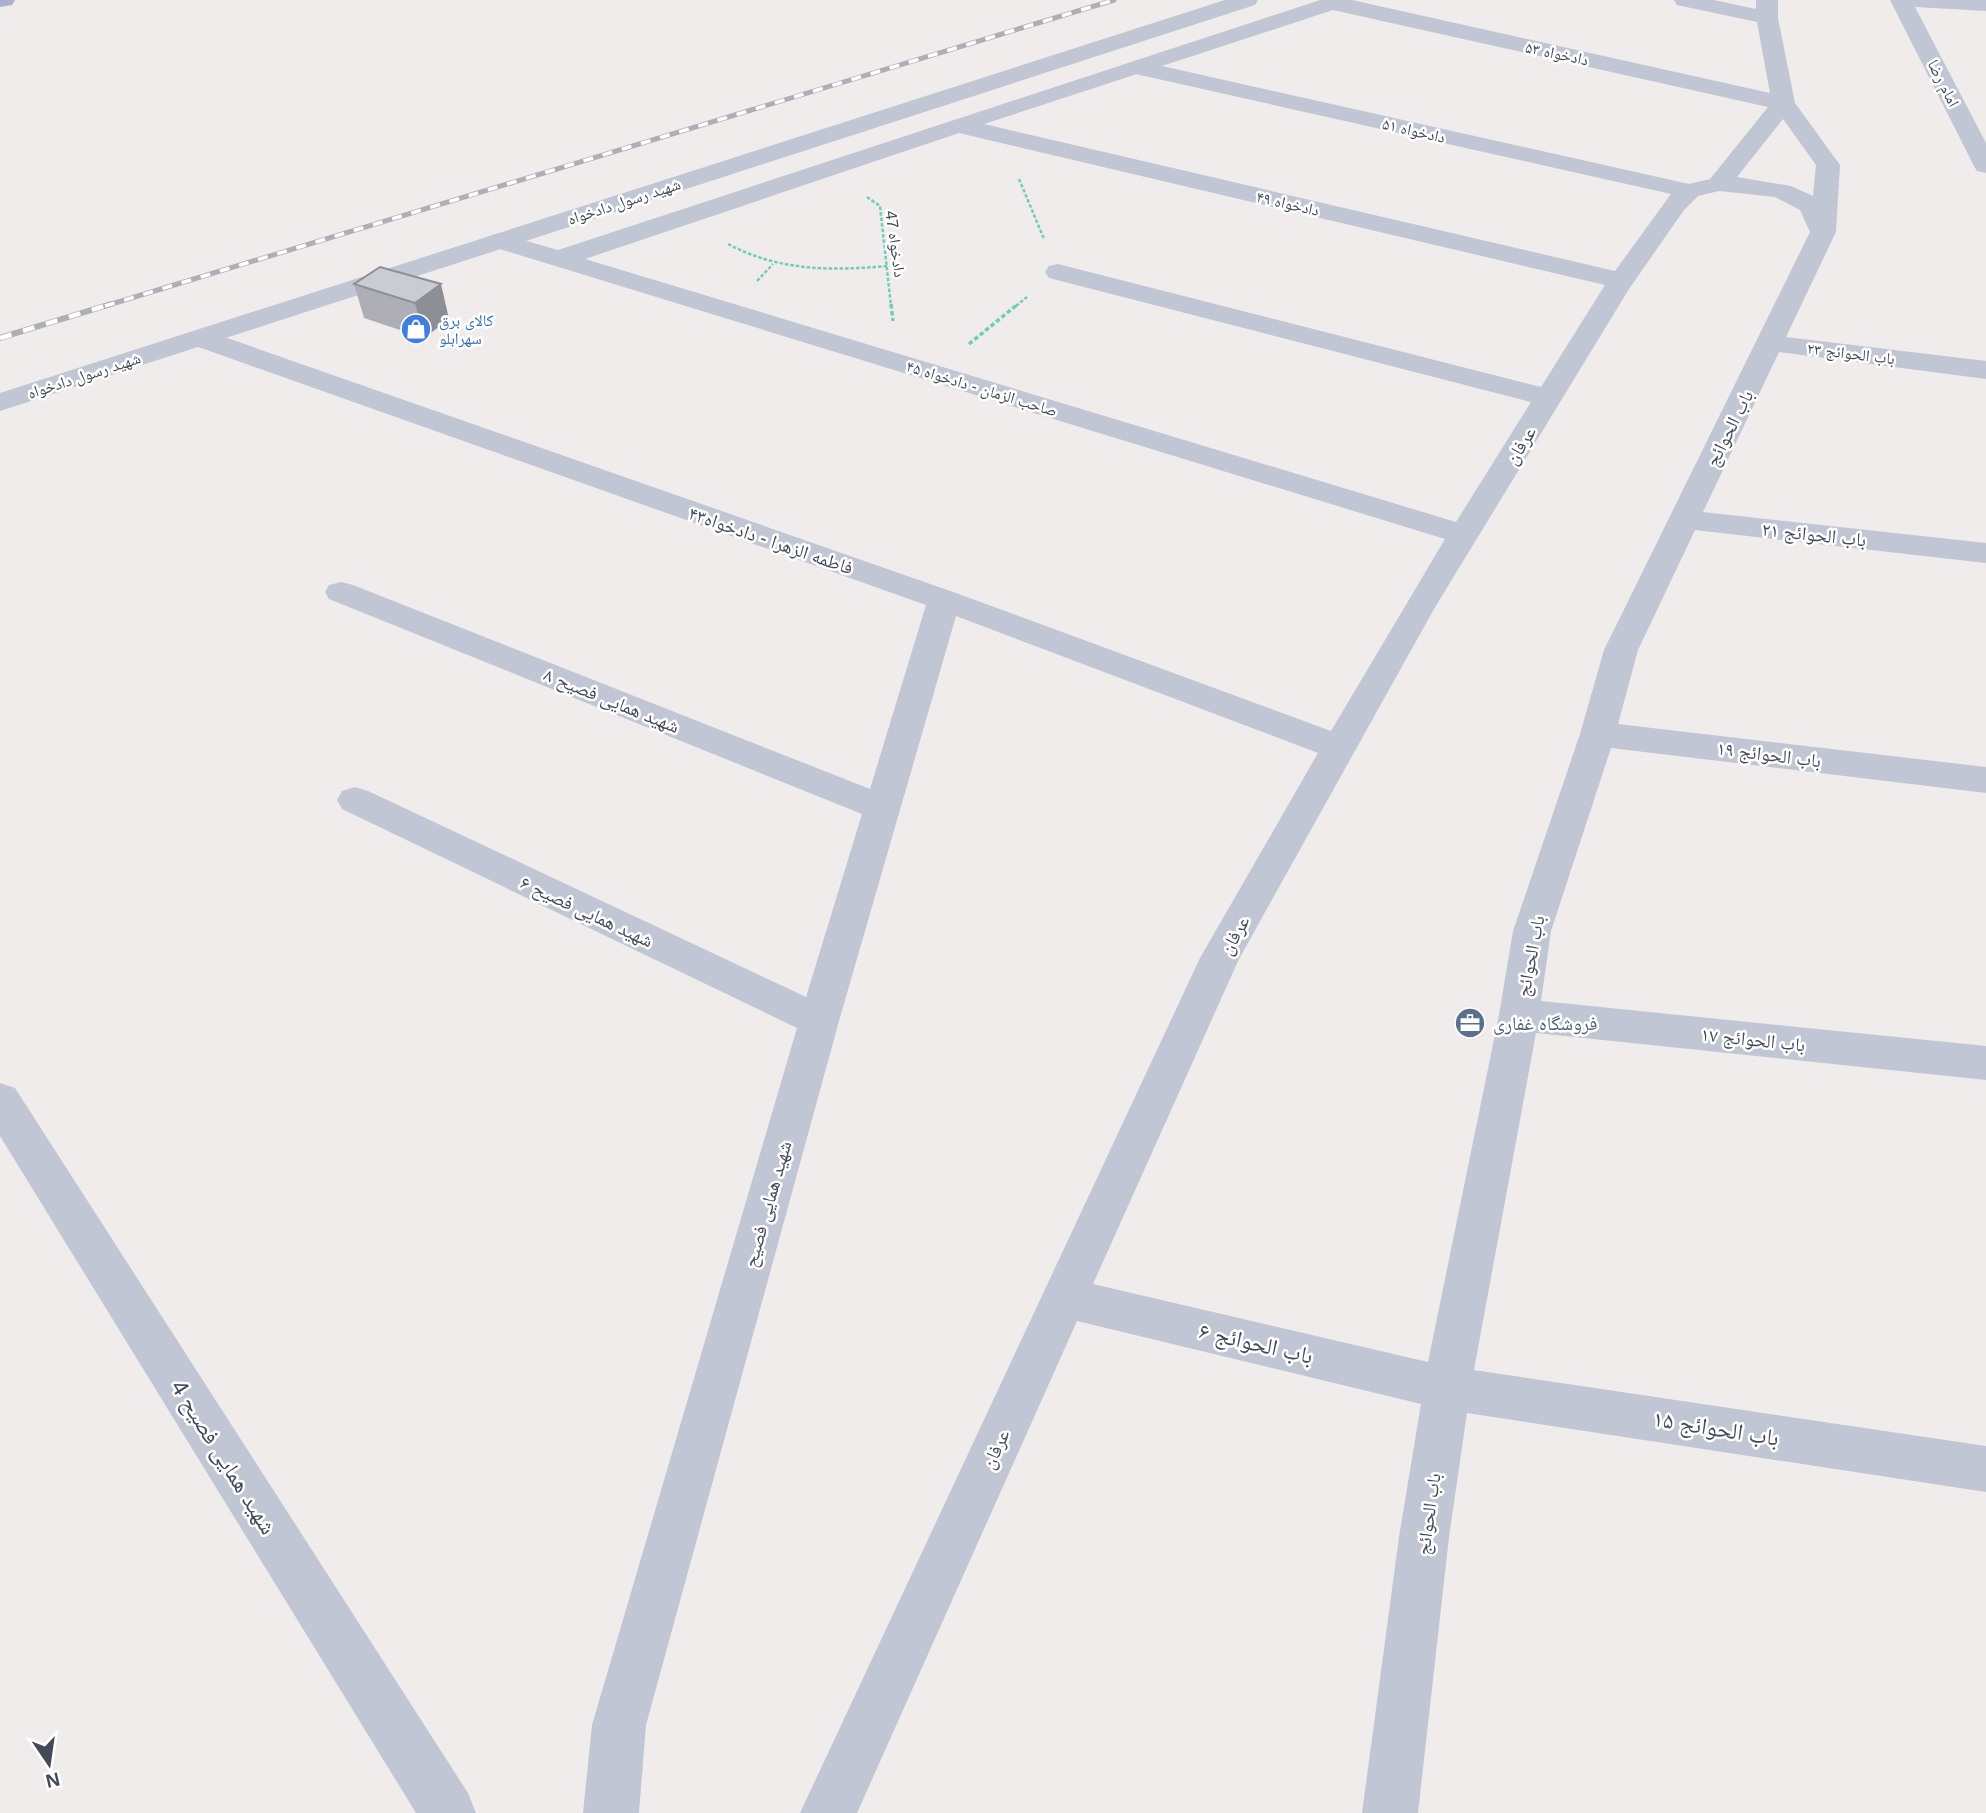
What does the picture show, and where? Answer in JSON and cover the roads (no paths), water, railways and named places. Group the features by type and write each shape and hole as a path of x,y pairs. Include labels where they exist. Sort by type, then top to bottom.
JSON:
{"street":[{"name":"شهید رسول دادخواه","path":"0,402 1247,0"},
{"path":"1685,0 1767,9"},
{"path":"1901,0 1986,5"},
{"name":"امام رضا","path":"1901,0 1964,102 1986,166"},
{"path":"558,259 954,125 1139,68 1336,2"},
{"name":"دادخواه ۵۳","path":"1336,2 1783,103"},
{"name":"باب الحوائج","path":"1390,1813 1424,1538 1447,1388 1519,1015 1531,931 1598,734 1621,650 1823,232 1828,165 1783,103 1767,9"},
{"name":"دادخواه ۵۱","path":"1139,68 1704,188"},
{"name":"عرفان","path":"828,1813 1220,958 1418,609 1622,281 1662,221 1704,188 1783,103"},
{"name":"دادخواه ۴۹","path":"954,125 1622,281"},
{"path":"1704,188 1752,185 1782,191 1811,205 1823,232"},
{"name":"صاحب الزمان - دادخواه ۴۵","path":"499,241 1464,535"},
{"path":"1058,272 1549,398"},
{"name":"فاطمه الزهرا - دادخواه۴۳","path":"200,338 944,600 1340,748"},
{"name":"باب الحوائج ۲۳","path":"1771,343 1986,370"},
{"name":"باب الحوائج ۲۱","path":"1683,519 1986,553"},
{"name":"شهید همایی فصیح ۸","path":"341,592 883,808"},
{"name":"شهید همایی فصیح","path":"611,1813 619,1725 819,1021 944,600"},
{"name":"باب الحوائج ۱۹","path":"1598,734 1986,780"},
{"name":"شهید همایی فصیح ۶","path":"355,800 819,1021"},
{"name":"باب الحوائج ۱۷","path":"1519,1015 1986,1063"},
{"name":"شهید همایی فصیح 4","path":"0,1100 447,1813"},
{"name":"باب الحوائج ۶","path":"1064,1298 1447,1388"},
{"name":"باب الحوائج ۱۵","path":"1447,1388 1986,1469"}],"railway":[{"path":"105,306 1114,0"},
{"path":"0,338 111,304"}],"place":[{"name":"کالای برق سهرابلو","path":"416,329"},
{"name":"فروشگاه غفاری","path":"1470,1023"}]}
